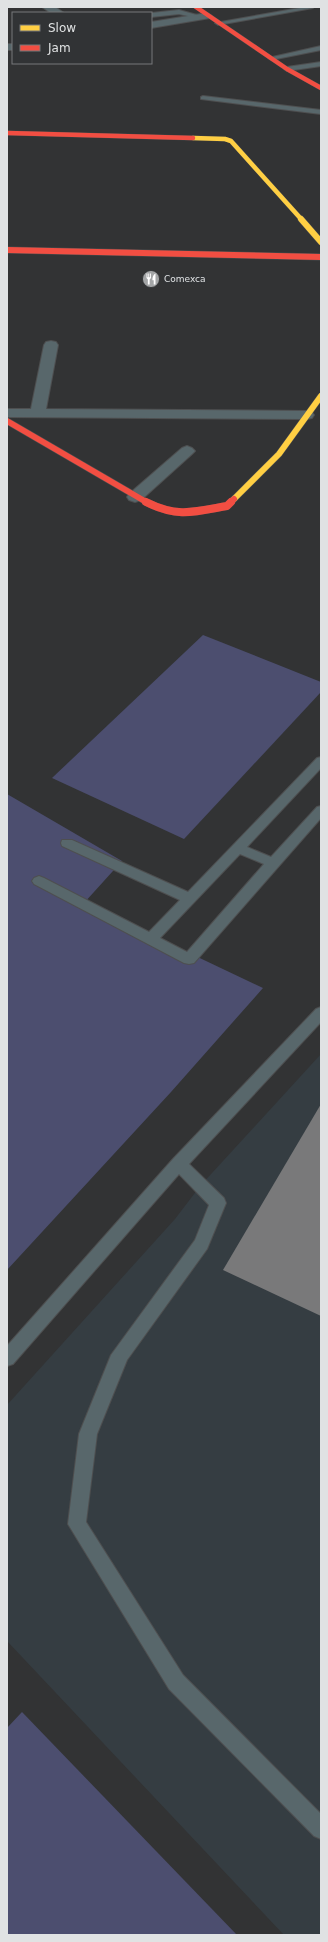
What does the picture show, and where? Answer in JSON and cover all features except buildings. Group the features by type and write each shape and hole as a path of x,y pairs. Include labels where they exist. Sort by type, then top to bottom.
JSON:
{"street":[{"path":"47,7 57,12"},
{"path":"196,7 204,16 218,23 287,69 321,88"},
{"path":"152,25 204,16"},
{"path":"7,133 225,139 231,141 321,242"},
{"path":"7,250 321,257"},
{"path":"38,412 51,345"},
{"path":"7,421 135,497 159,508 185,514 228,506 279,454 321,396"},
{"path":"7,412 307,415"},
{"path":"135,497 187,450"}],"lane":[{"path":"218,23 310,8"},
{"path":"152,15 179,12 204,16"},
{"path":"272,58 321,48"},
{"path":"287,69 321,64"},
{"path":"203,98 321,112"},
{"path":"151,939 321,761"},
{"path":"39,881 189,959 321,810"},
{"path":"67,843 190,899"},
{"path":"238,848 273,863"},
{"path":"7,1358 179,1164 321,1013"},
{"path":"179,1164 218,1203 201,1244 120,1355 88,1434 77,1524 176,1682 321,1829"}],"shaded area":[{"path":"203,635 321,682 321,692 184,839 52,778"},
{"path":"7,794 122,861 84,903 263,988 171,1092 7,1270"},
{"path":"321,1054 321,1935 284,1935 7,1641 7,1405 175,1219 201,1185"},
{"path":"22,1712 237,1935 7,1935 7,1728"}],"traffic: slow":[{"path":"193,138 225,139 231,141 321,242"},
{"path":"234,499 279,454 321,396"}],"traffic: jam":[{"path":"196,7 287,69 321,88"},
{"path":"7,133 193,138"},
{"path":"7,250 321,257"},
{"path":"7,421 135,497 159,509 185,514 227,506 234,499"}],"place":[{"name":"Comexca","path":"151,279"}]}
